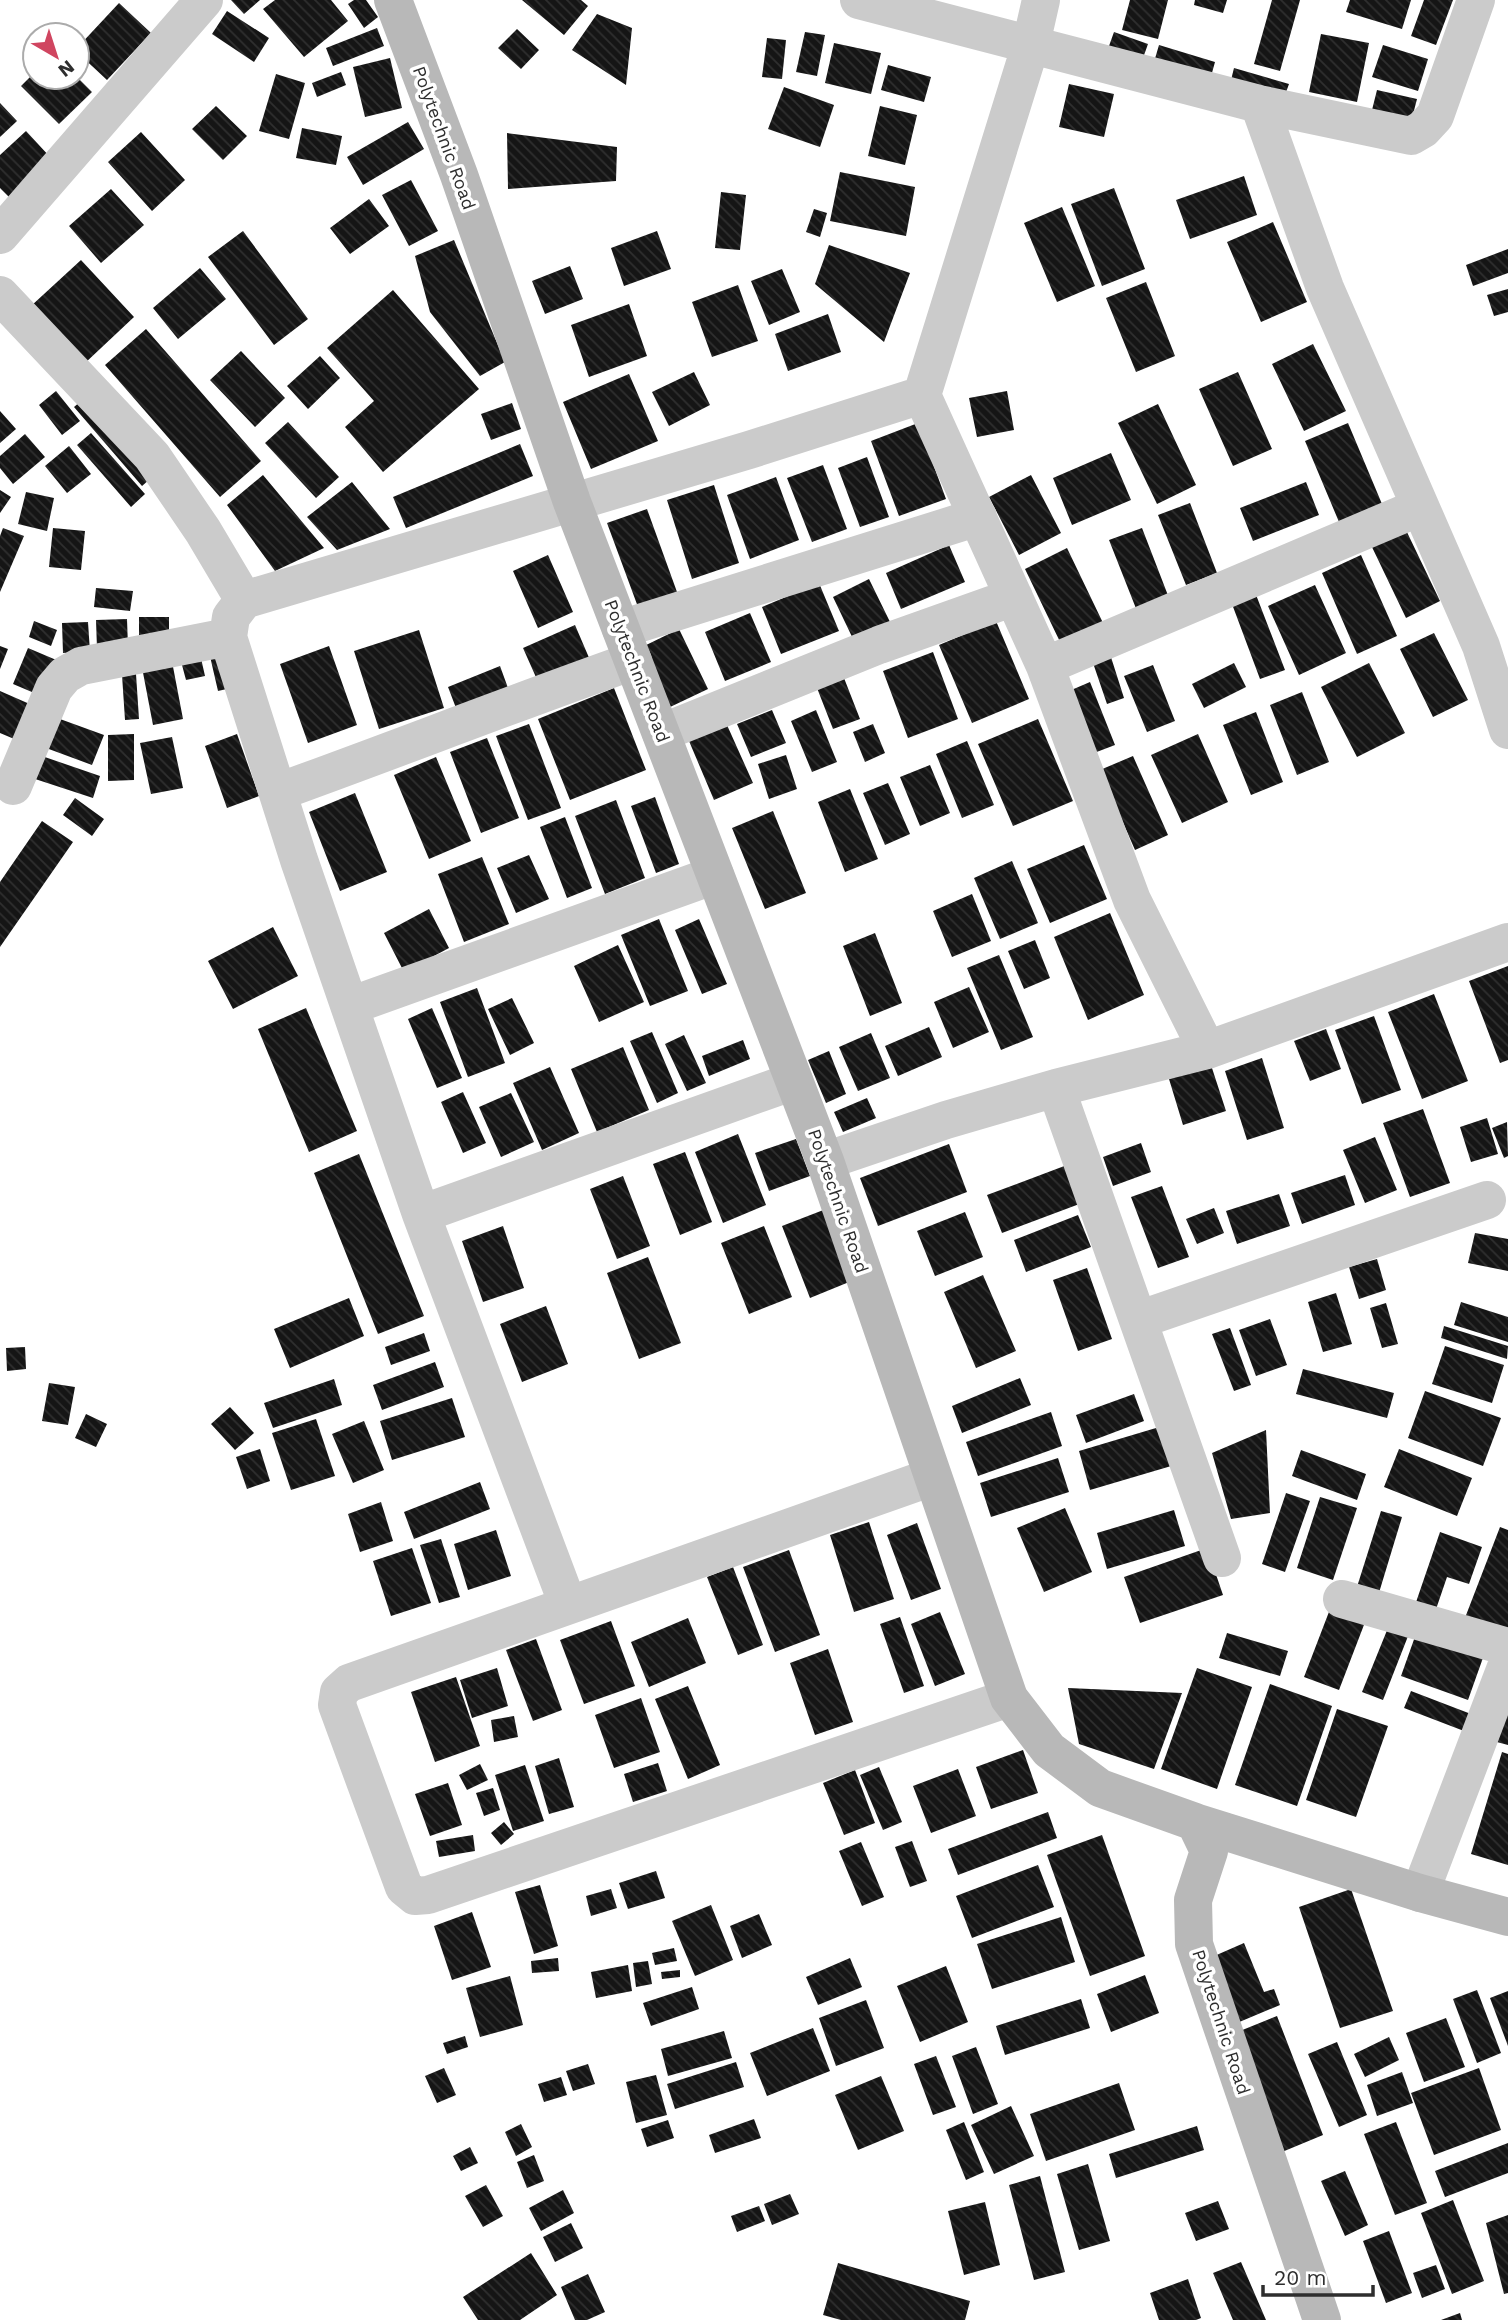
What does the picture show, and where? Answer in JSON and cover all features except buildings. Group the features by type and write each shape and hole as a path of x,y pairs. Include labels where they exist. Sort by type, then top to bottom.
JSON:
{"street":[{"path":"0,234 204,0"},
{"name":"Polytechnic Road","path":"393,0 459,175 572,502 825,1161 1009,1698 1049,1750 1100,1788 1195,1822 1209,1852 1192,1900 1195,1944 1322,2320"},
{"path":"859,0 1259,104 1411,136 1423,129 1435,116 1476,0"},
{"path":"1041,0 1031,44 922,395 1045,666 1132,900 1207,1049"},
{"path":"1259,104 1325,288 1420,507 1494,640 1508,730"},
{"path":"0,295 152,456 203,531 244,600"},
{"path":"568,1605 421,1214 299,860 228,637 231,617 244,600 749,450 922,395"},
{"path":"1045,666 1420,507"},
{"path":"278,792 419,741 500,707 627,645 978,517"},
{"path":"661,733 879,645 1014,597"},
{"path":"13,786 54,688 65,675 81,666 228,637"},
{"path":"350,1006 715,875"},
{"path":"825,1161 946,1120 1207,1049 1508,942"},
{"path":"421,1214 794,1081"},
{"path":"1056,1088 1222,1558"},
{"path":"1138,1320 1487,1200"},
{"path":"932,1477 349,1683 339,1692 337,1705 404,1887 415,1896 428,1895 1009,1698"},
{"path":"1342,1599 1508,1647"},
{"path":"1420,1893 1508,1662"},
{"path":"1195,1822 1420,1893 1508,1917"}]}
